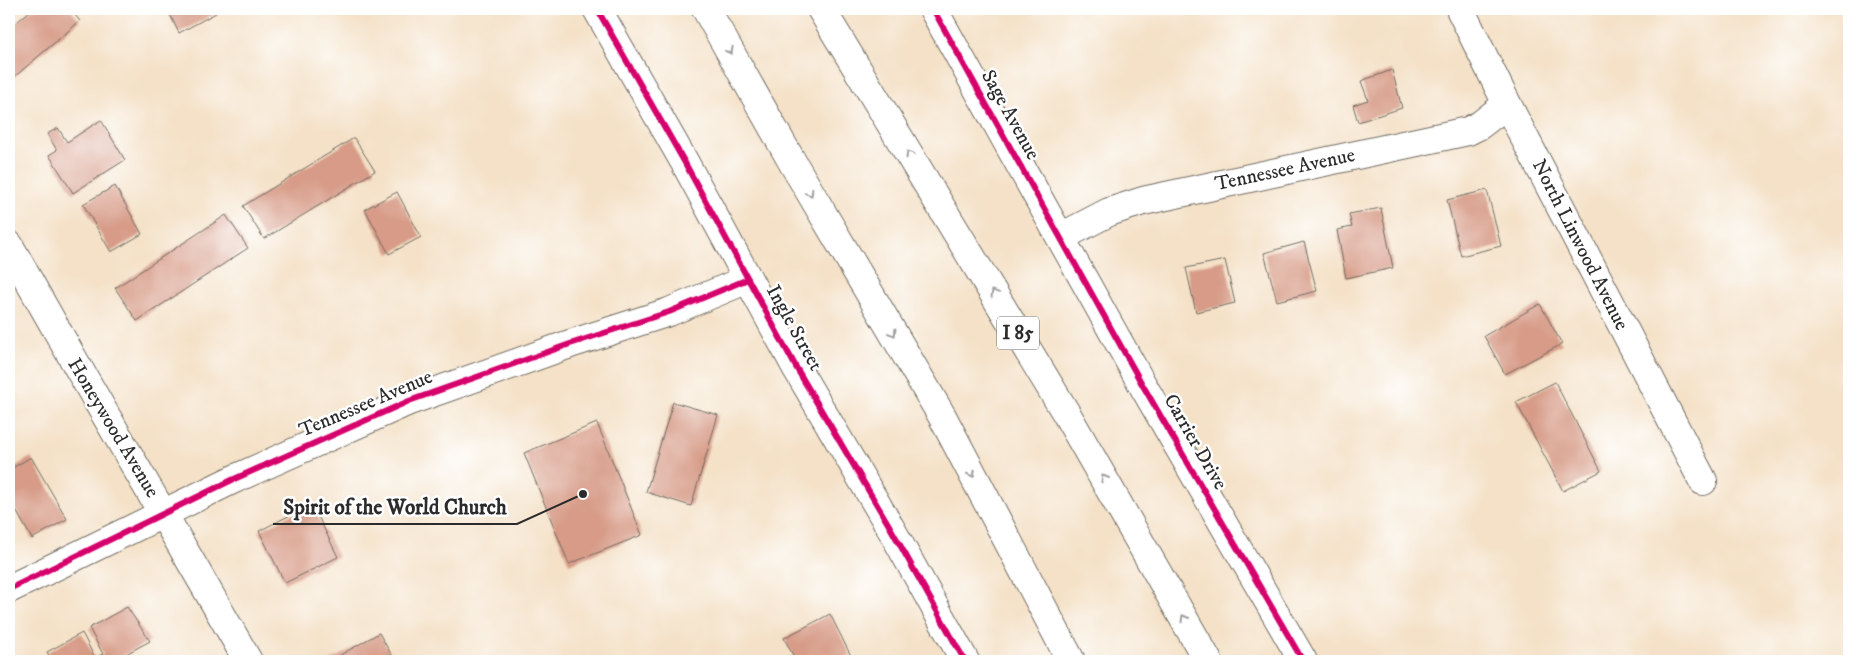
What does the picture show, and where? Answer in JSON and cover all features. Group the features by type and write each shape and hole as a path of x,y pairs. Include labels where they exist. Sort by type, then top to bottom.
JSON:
{"main road":[{"name":"Ingle Street","path":"597,9 685,163 797,368 890,527 964,661"},
{"path":"706,9 794,165 942,416 1071,661"},
{"name":"I 85","path":"821,9 1066,413 1208,661"},
{"name":"Sage Avenue","path":"932,9 1060,237"},
{"name":"North Linwood Avenue","path":"1460,9 1507,104 1703,481"},
{"name":"Tennessee Avenue","path":"1060,237 1110,212 1143,201 1468,131 1480,126 1507,104"},
{"name":"Carrier Drive","path":"1060,237 1142,384 1303,661"},
{"name":"Honeywood Avenue","path":"9,245 73,361 164,514 248,661"},
{"name":"Tennessee Avenue","path":"9,589 232,480 409,401 570,344 669,312 748,279"}],"building":[{"path":"32,9 70,9 80,21 13,78 9,73 9,29"},
{"path":"167,9 214,9 216,13 179,33"},
{"path":"1392,70 1402,108 1358,122 1353,105 1368,100 1361,81"},
{"path":"101,120 125,160 73,193 49,155 57,150 47,134 58,128 67,142"},
{"path":"354,138 375,171 264,239 243,206"},
{"path":"115,186 142,234 111,252 83,204"},
{"path":"1487,190 1501,246 1461,256 1447,200"},
{"path":"397,192 421,237 389,254 365,209"},
{"path":"1381,208 1393,268 1346,278 1337,230 1352,227 1349,214"},
{"path":"226,215 248,248 137,321 115,288"},
{"path":"1304,242 1317,291 1277,301 1264,253"},
{"path":"1225,260 1235,303 1196,312 1186,268"},
{"path":"1540,304 1562,344 1505,374 1484,336"},
{"path":"1555,382 1601,471 1563,491 1516,402"},
{"path":"673,402 718,415 691,506 646,492"},
{"path":"597,423 642,535 569,564 524,453"},
{"path":"31,457 67,519 32,539 9,498 9,470"},
{"path":"312,504 338,557 285,583 259,531"},
{"path":"127,607 150,641 113,661 52,661 47,652 82,633 95,658 103,654 89,628"},
{"path":"830,614 851,656 839,661 796,661 784,638"},
{"path":"379,633 395,661 330,661"}],"cycle path":[{"path":"597,9 685,163 797,369 890,527 965,661"},
{"path":"933,9 1142,384 1303,661"},
{"path":"9,589 232,480 409,401 570,344 669,312 748,279"}],"place":[{"name":"Spirit of the World Church","path":"583,494"}]}
